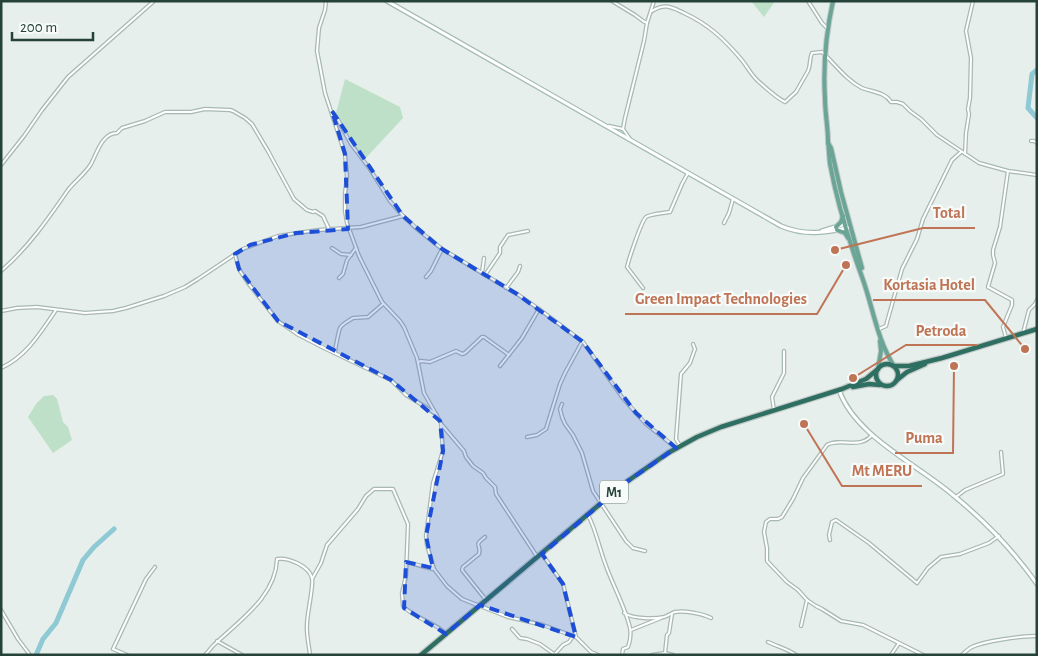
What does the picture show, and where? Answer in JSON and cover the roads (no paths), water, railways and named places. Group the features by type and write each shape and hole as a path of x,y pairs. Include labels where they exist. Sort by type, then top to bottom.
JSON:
{"highway":[{"name":"M1","path":"840,390 866,379 884,364 909,366 1037,329"},
{"name":"M1","path":"421,655 641,471 678,447 715,429 840,390 869,384 890,386 907,372 942,358"},
{"path":"894,366 898,374 896,382"},
{"path":"878,369 876,378 882,385"}],"main road":[{"path":"387,1 788,229 817,233 848,226"},
{"path":"833,2 828,30 824,77 828,149 842,214 861,265 862,276"},
{"path":"828,143 831,148 851,244 879,332 888,357 894,366"},
{"path":"837,229 842,220 842,214"},
{"path":"837,229 845,233 851,244"},
{"path":"878,369 881,351 879,332"},
{"path":"840,390 842,400 872,435 956,497 998,536 1019,559 1037,584"}],"street":[{"path":"1,166 68,77 154,1"},
{"path":"326,1 319,28 317,51 325,93 345,154 347,176 345,211 356,248 382,304 402,324 416,353 424,393 440,423 464,451 466,458 494,487 496,494 540,556 563,584 575,636"},
{"path":"612,1 648,23"},
{"path":"631,140 624,129 654,1"},
{"path":"808,1 828,30"},
{"path":"965,154 971,58 966,31 973,1"},
{"path":"652,11 662,6 669,6 702,22 729,45 758,80 785,102 796,92 808,71 812,53 822,52 852,81 863,88 887,97 891,102 903,104 936,135 980,163 988,167 1037,175"},
{"path":"1,271 16,258 36,234 68,190 90,165 106,137 117,133 122,128 165,112 191,112 205,109 230,110 245,118 252,124 294,199 307,210 316,211 323,216 329,229"},
{"path":"332,111 351,144 370,169 390,201 403,216 442,249 539,309 582,342 632,409 646,424 678,447"},
{"path":"605,126 624,129"},
{"path":"1030,141 1037,143"},
{"path":"879,332 886,326 902,268 917,239 923,219 952,160 961,152"},
{"path":"1006,338 1003,326 1012,305 1012,300 988,287 995,263 993,250 1000,227 1008,171"},
{"path":"643,288 627,267 639,233 646,217 670,212 688,173"},
{"path":"724,223 733,199"},
{"path":"1,311 28,307 90,313 126,308 185,287 250,245 278,236 369,226 403,216"},
{"path":"483,274 500,252 500,247 508,235 528,231"},
{"path":"332,248 341,254 351,255"},
{"path":"339,278 343,274 347,260 356,248"},
{"path":"426,277 442,249"},
{"path":"235,254 248,283 278,321 302,336 390,380 406,395 436,414"},
{"path":"483,274 484,258"},
{"path":"506,288 518,272 520,266"},
{"path":"1023,333 1029,310 1037,300"},
{"path":"335,353 340,328 353,318 368,317 382,304"},
{"path":"500,366 522,338 539,309"},
{"path":"1,368 13,362 27,349 56,310"},
{"path":"418,362 420,360 430,362 456,351 462,354 465,353 482,337 509,355"},
{"path":"527,437 537,435 546,429 562,379 582,342"},
{"path":"678,447 676,436 681,374 690,363 696,349 693,344"},
{"path":"774,410 772,397 784,373 784,351"},
{"path":"562,404 560,409 562,417 582,453 593,491 629,545 645,551"},
{"path":"440,423 443,451 434,483 426,536 426,545 434,569 447,586 466,600 508,617 543,625 575,636 593,654 598,655"},
{"path":"872,435 863,442 835,442 827,445 803,478 782,517 770,519 765,523 766,558 768,563 807,600 841,621 863,625 922,655"},
{"path":"956,497 1003,474 1001,452"},
{"path":"310,655 307,623 312,579 327,545 358,509 366,496 374,489 393,489 408,524 405,581 402,593 403,606 446,634"},
{"path":"588,515 630,630 630,641 628,647 623,649 622,655"},
{"path":"830,540 829,535 832,522 836,520 869,543 917,583 928,568 938,559 960,554 992,542 998,536"},
{"path":"485,537 478,542 479,554 462,570 486,600"},
{"path":"205,655 258,603 276,571 277,559 292,561 305,567 312,579"},
{"path":"406,562 434,569"},
{"path":"127,655 113,648 146,579 155,567"},
{"path":"801,626 807,600"},
{"path":"1,610 30,655"},
{"path":"630,630 678,612 692,613 711,618"},
{"path":"624,613 631,617 665,617"},
{"path":"665,653 672,614"},
{"path":"512,629 520,638 540,644 554,654 575,636"},
{"path":"962,655 980,644 1037,636"},
{"path":"217,642 242,655"},
{"path":"768,642 786,651 791,651 796,655"},
{"path":"891,655 899,643"},
{"path":"652,655 665,653 672,655"}],"waterway":[{"path":"1037,70 1032,74 1028,108 1037,118"},
{"path":"36,655 43,639 56,623 83,560 114,529"}],"place":[{"name":"Total","path":"835,250"},
{"name":"Green Impact Technologies","path":"846,265"},
{"name":"Kortasia Hotel","path":"1025,349"},
{"name":"Puma","path":"954,366"},
{"name":"Petroda","path":"853,378"},
{"name":"Mt MERU","path":"804,424"}]}
